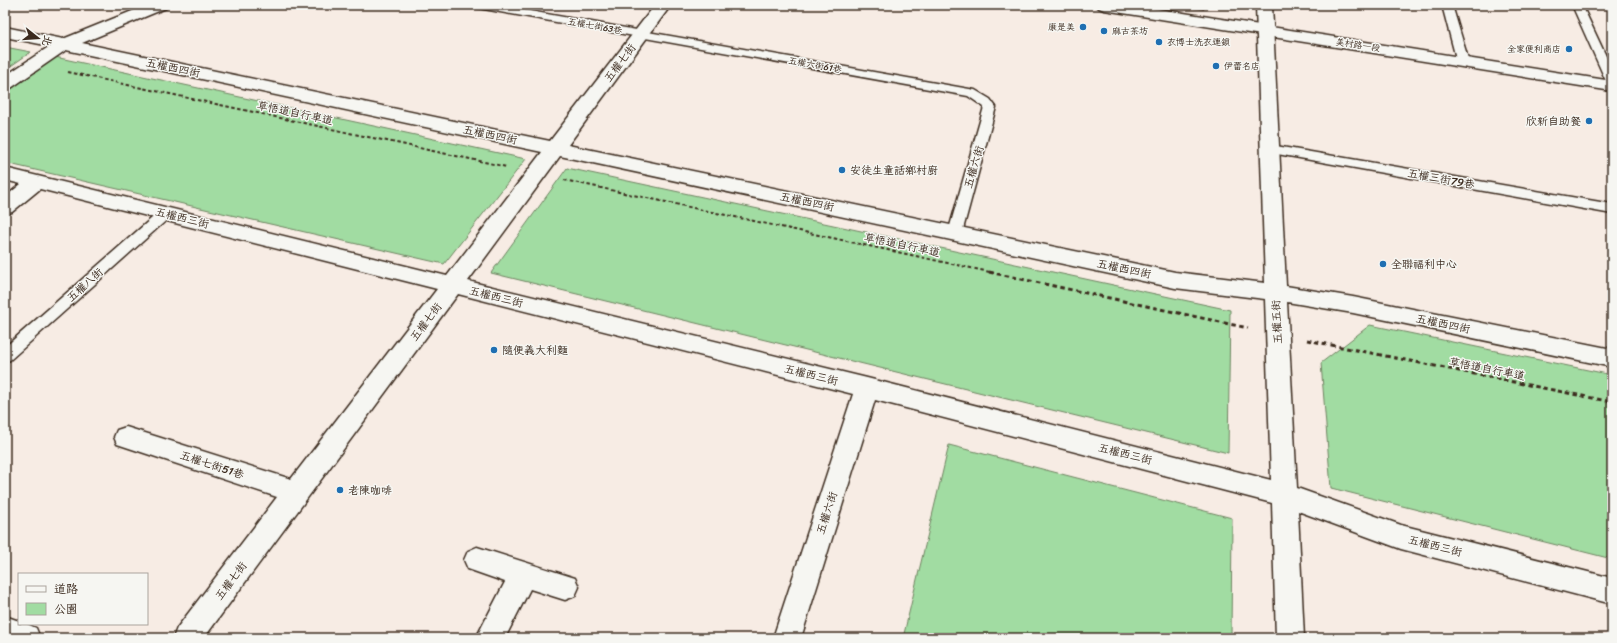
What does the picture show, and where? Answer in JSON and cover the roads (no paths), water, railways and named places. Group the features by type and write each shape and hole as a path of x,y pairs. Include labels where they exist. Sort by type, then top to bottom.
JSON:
{"street":[{"path":"5,84 63,45 161,5"},
{"name":"五權七街","path":"187,638 663,5"},
{"name":"美村路一段","path":"1104,5 1612,86"},
{"name":"五權五街","path":"1264,5 1290,638"},
{"name":"五權西四街","path":"5,32 1175,280 1275,292 1353,305 1612,358"},
{"name":"五權西三街","path":"5,174 867,388 1285,495 1401,537 1612,591"},
{"path":"5,207 37,182"},
{"name":"五權六街","path":"787,638 867,388"},
{"name":"五權七街51巷","path":"126,438 298,492"},
{"path":"477,560 565,587"},
{"path":"490,638 524,574"},
{"path":"5,630 26,638"}],"lane":[{"name":"五權七街63巷","path":"478,5 641,34"},
{"path":"1447,5 1463,62"},
{"path":"1576,5 1612,81"},
{"name":"五權六街61巷","path":"641,34 971,94 986,102"},
{"name":"五權六街","path":"955,233 986,127 990,107 986,102"},
{"name":"五權三街79巷","path":"1270,149 1612,209"},
{"name":"五權八街","path":"5,356 165,214"}],"place":[{"name":"康是美","path":"1083,27"},
{"name":"麻古茶坊","path":"1104,31"},
{"name":"衣博士洗衣連鎖","path":"1159,42"},
{"name":"全家便利商店","path":"1569,49"},
{"name":"伊蕾名店","path":"1216,66"},
{"name":"欣新自助餐","path":"1589,121"},
{"name":"安徒生童話鄉村廚","path":"842,170"},
{"name":"全聯福利中心","path":"1383,264"},
{"name":"隨便義大利麵","path":"494,350"},
{"name":"老陳咖啡","path":"340,490"}]}
